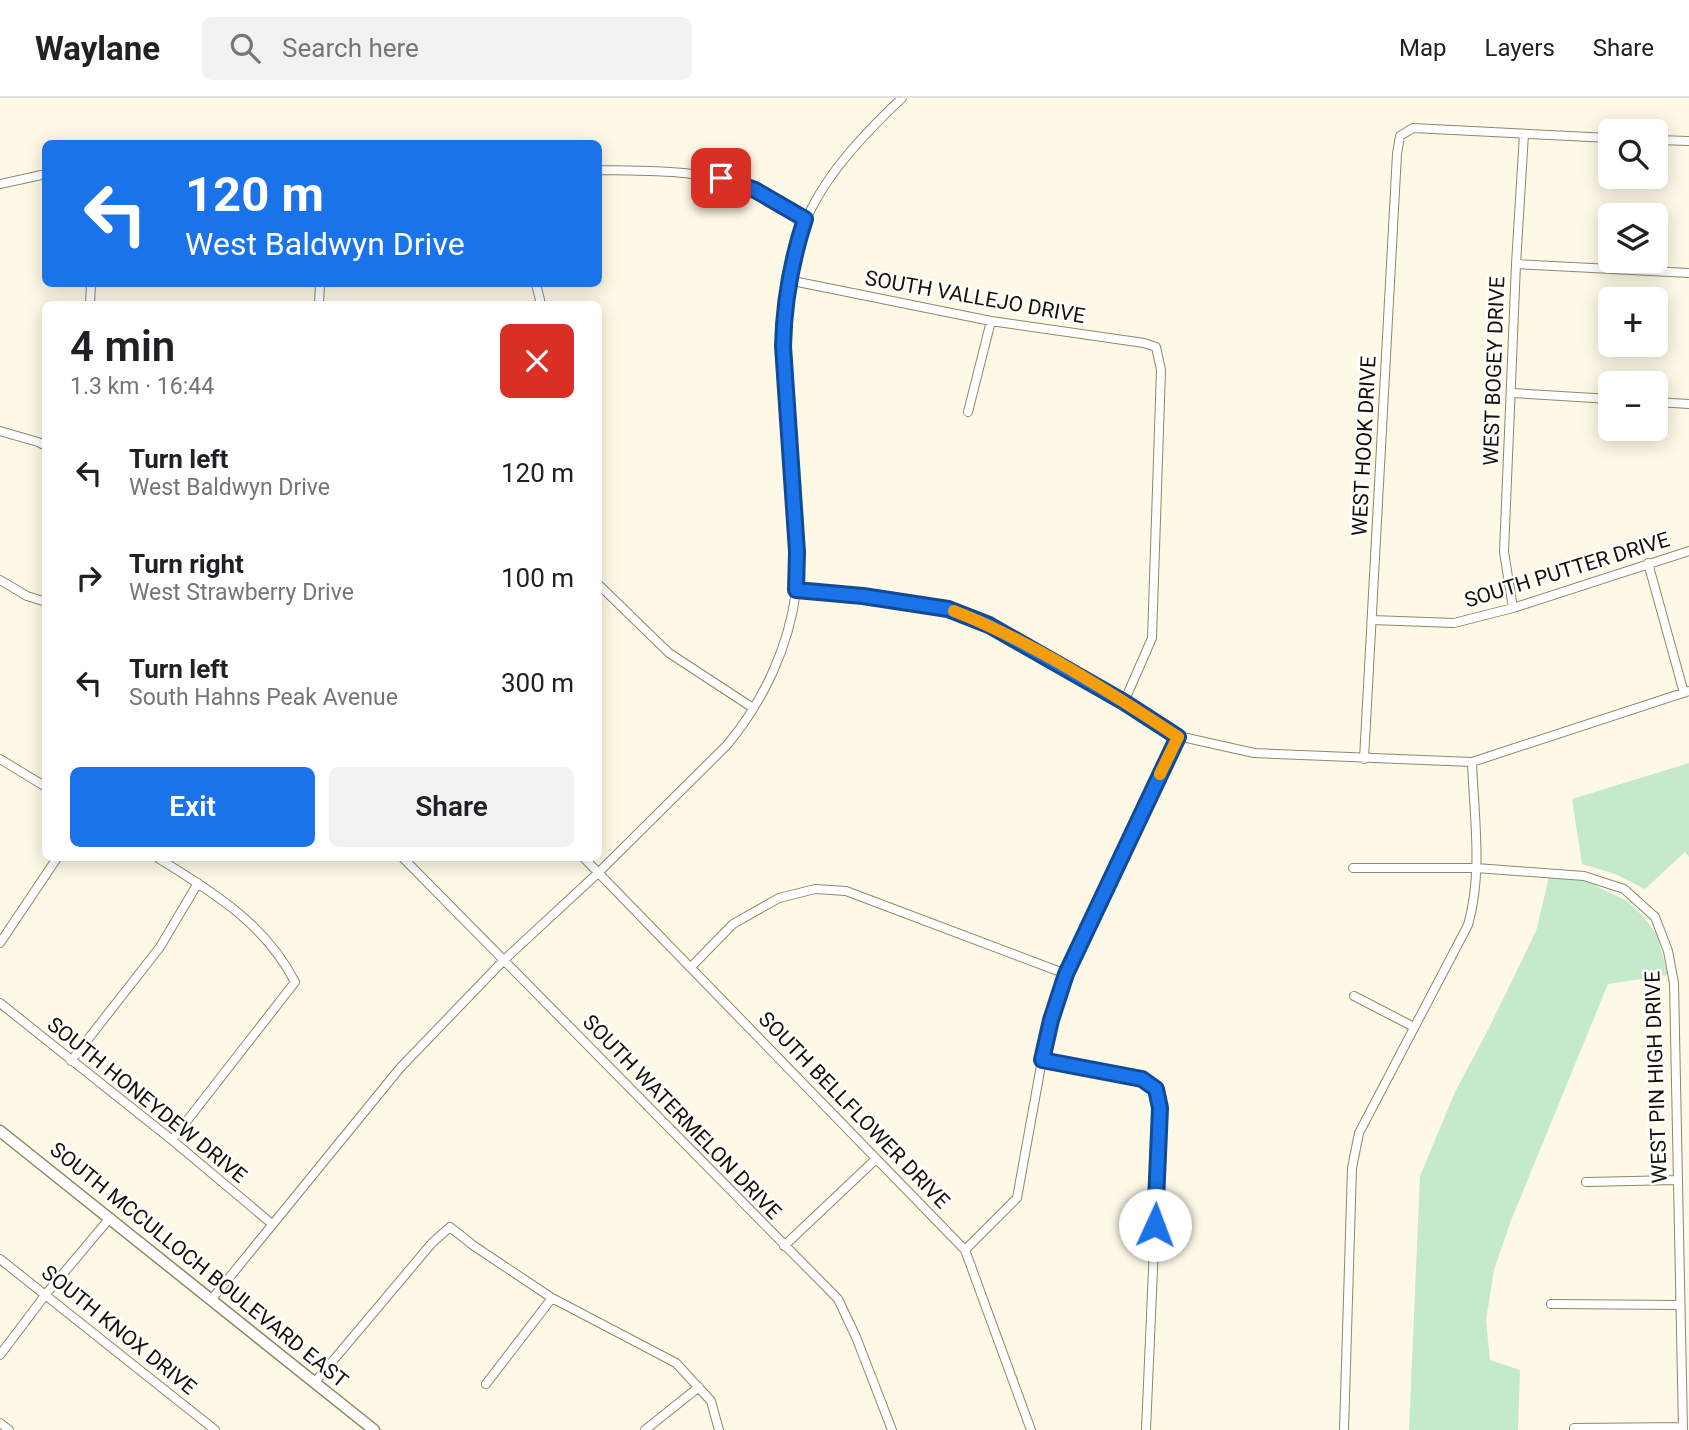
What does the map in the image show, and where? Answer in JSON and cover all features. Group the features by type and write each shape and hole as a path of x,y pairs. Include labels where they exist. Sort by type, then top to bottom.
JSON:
{"main road":[{"name":"SOUTH MCCULLOCH BOULEVARD EAST","path":"0,1131 374,1430"}],"street":[{"path":"211,1300 400,1068 504,960 599,872 727,745 753,708 779,658 796,590 797,552 783,346 788,281 805,219 828,178 850,150 902,98"},
{"name":"WEST HOOK DRIVE","path":"1364,759 1400,136 1413,128 1524,134"},
{"path":"1524,134 1598,137"},
{"name":"WEST BOGEY DRIVE","path":"1513,608 1504,552 1524,134"},
{"path":"1668,140 1689,141"},
{"path":"602,170 685,172 721,178 755,190 805,219"},
{"path":"0,184 42,175"},
{"path":"1516,264 1689,273"},
{"name":"SOUTH VALLEJO DRIVE","path":"788,281 991,321 1156,347 1161,370 1152,638 1124,702"},
{"path":"537,287 540,300"},
{"path":"968,412 991,321"},
{"path":"1512,393 1598,398"},
{"path":"1668,403 1689,404"},
{"path":"0,431 42,444"},
{"name":"SOUTH PUTTER DRIVE","path":"1372,620 1454,623 1513,608 1689,551"},
{"path":"796,590 863,596 948,609 989,625 1124,702 1178,737 1254,754 1472,762 1686,692 1648,563"},
{"path":"0,580 27,596 42,601"},
{"path":"602,588 670,653 753,708"},
{"path":"965,1250 1017,1198 1042,1060 1066,974 1178,737"},
{"path":"0,759 42,785"},
{"path":"1344,1430 1352,1168 1359,1133 1468,925 1474,904 1476,868 1472,762"},
{"path":"0,943 4,930 55,861"},
{"path":"163,861 249,919 287,966 296,982 172,1140"},
{"name":"SOUTH WATERMELON DRIVE","path":"406,861 838,1299 856,1337 892,1430"},
{"name":"SOUTH BELLFLOWER DRIVE","path":"587,861 965,1250 1031,1430"},
{"name":"WEST PIN HIGH DRIVE","path":"1353,868 1476,868 1584,876 1624,889 1655,916 1668,951 1674,983 1683,1428"},
{"path":"71,1061 160,947 198,883"},
{"path":"691,967 733,924 779,898 815,888 846,891 1066,974"},
{"path":"1354,996 1414,1027"},
{"name":"SOUTH HONEYDEW DRIVE","path":"0,1003 172,1140 272,1224"},
{"path":"1042,1060 1142,1079 1156,1089 1160,1108 1146,1430"},
{"path":"784,1247 876,1159"},
{"path":"1586,1182 1677,1180"},
{"path":"0,1356 46,1294 109,1219"},
{"path":"315,1382 432,1243 450,1227 552,1298 676,1363 711,1401 719,1430"},
{"name":"SOUTH KNOX DRIVE","path":"0,1259 215,1430"},
{"path":"486,1384 552,1298"},
{"path":"1550,1304 1680,1305"},
{"path":"645,1430 699,1387"},
{"path":"0,1423 9,1430"},
{"path":"1574,1430 1574,1427 1683,1428"}],"green space":[{"path":"1689,763 1689,857 1685,852 1645,889 1615,874 1582,864 1572,799"},
{"path":"1549,877 1588,882 1627,901 1657,935 1668,975 1608,984 1510,1223 1494,1270 1486,1320 1490,1360 1520,1370 1518,1430 1409,1430 1420,1176 1455,1092 1536,931"}],"slow traffic":[{"path":"954,611 989,625 1124,702 1178,737 1160,774"}],"route":[{"path":"721,178 755,190 805,219 788,281 783,346 797,552 796,590 915,602 948,609 989,625 1124,702 1178,737 1066,974 1042,1060 1142,1079 1156,1089 1160,1108 1155,1225"}]}
